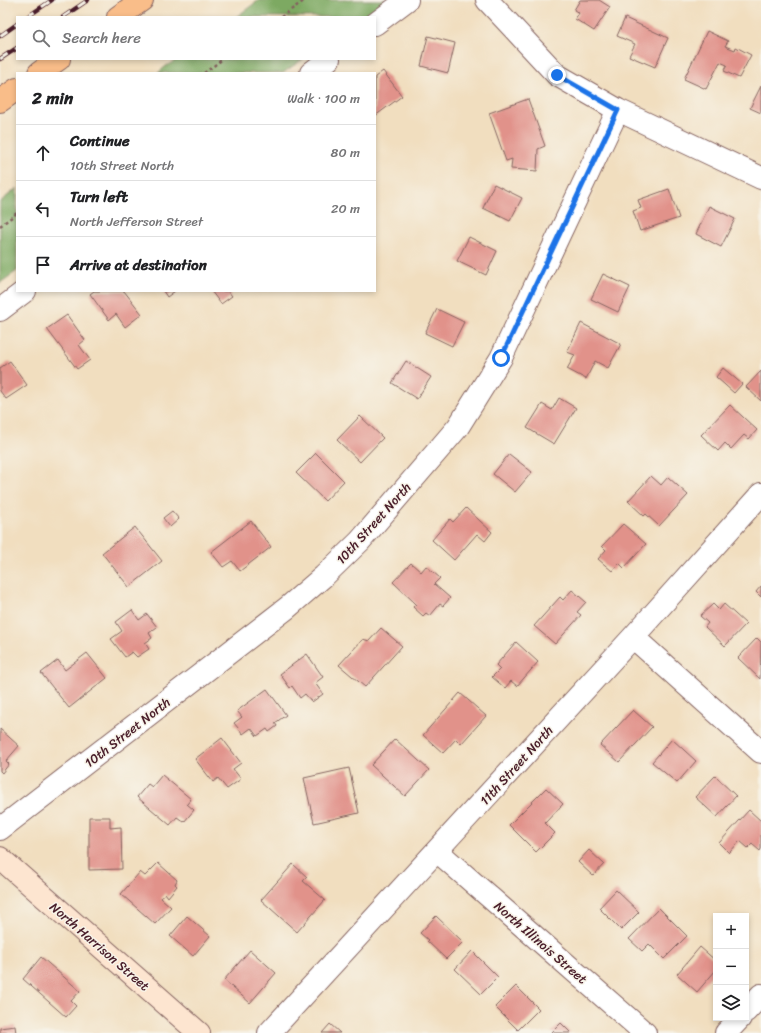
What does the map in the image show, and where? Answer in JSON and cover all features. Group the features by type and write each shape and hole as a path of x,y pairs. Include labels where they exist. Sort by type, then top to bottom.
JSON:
{"highway":[{"path":"119,16 142,0"},
{"path":"40,72 58,60"},
{"path":"0,101 16,90"}],"street":[{"path":"376,23 406,0"},
{"path":"487,0 557,75 618,110 761,178"},
{"path":"312,72 328,60"},
{"name":"10th Street North","path":"0,829 287,608 324,576 360,541 453,433 501,358 618,110"},
{"path":"0,310 24,292"},
{"name":"11th Street North","path":"269,1033 633,637 761,494"},
{"path":"633,637 761,752"},
{"name":"North Illinois Street","path":"437,851 645,1033"},
{"name":"North Harrison Street","path":"0,858 199,1033"},
{"path":"749,1009 761,995"},
{"path":"726,1033 737,1021"}],"path":[{"path":"283,16 305,0"},
{"path":"205,72 222,60"},
{"path":"0,226 16,214"}],"green space":[{"path":"259,0 385,0 363,16 237,16"},
{"path":"176,60 302,60 284,72 159,72"},
{"path":"16,189 16,272 0,283 0,202"}],"building":[{"path":"580,0 599,0 610,7 594,31 575,19 579,13 574,10"},
{"path":"625,18 668,38 655,67 629,56 635,44 617,36"},
{"path":"707,31 728,41 725,46 735,50 736,47 751,55 739,78 724,71 727,65 720,62 706,89 684,79"},
{"path":"428,36 455,43 448,73 421,66"},
{"path":"383,71 402,96 376,115 376,76"},
{"path":"761,86 761,113 750,108"},
{"path":"528,99 545,146 538,149 537,171 511,169 512,159 506,161 489,113"},
{"path":"494,184 522,198 510,221 483,208"},
{"path":"669,189 679,218 640,231 633,211 641,208 638,200"},
{"path":"709,206 735,219 721,247 696,234"},
{"path":"469,237 497,251 486,275 457,261"},
{"path":"603,274 630,287 618,312 591,299"},
{"path":"93,292 125,292 142,314 125,327 116,314 109,320 90,294"},
{"path":"164,292 174,292 167,297"},
{"path":"212,292 229,292 232,296 221,304"},
{"path":"437,309 464,322 452,346 425,333"},
{"path":"67,315 85,340 79,345 90,360 77,369 47,329"},
{"path":"581,323 621,344 608,368 595,361 586,379 567,369 575,355 567,352"},
{"path":"10,361 27,385 6,399 0,391 0,368"},
{"path":"406,361 431,377 417,399 392,383"},
{"path":"723,368 742,384 734,393 716,377"},
{"path":"761,371 761,401 746,387"},
{"path":"559,398 576,408 554,444 527,428 542,404 552,410"},
{"path":"730,405 757,430 749,439 744,435 731,449 725,443 718,451 701,435"},
{"path":"360,416 383,438 360,462 337,440"},
{"path":"316,453 344,481 325,501 296,473"},
{"path":"509,454 532,472 515,492 493,474"},
{"path":"651,476 661,485 668,477 688,495 659,526 646,514 644,516 628,501"},
{"path":"466,508 492,532 485,541 477,534 454,560 432,540 450,519 453,522"},
{"path":"172,511 179,519 170,527 163,518"},
{"path":"251,521 271,547 240,571 232,561 223,567 211,552"},
{"path":"623,524 646,544 624,568 619,563 612,571 598,559 606,550 602,546"},
{"path":"135,527 162,561 129,587 102,553"},
{"path":"411,563 421,572 426,566 440,578 434,584 450,598 443,606 440,604 430,616 426,613 423,616 413,607 416,604 393,582"},
{"path":"761,586 761,597 756,592"},
{"path":"572,590 586,602 577,612 581,615 555,644 534,626 560,597 563,600"},
{"path":"713,604 719,610 724,604 746,624 725,646 705,627 708,623 700,616"},
{"path":"132,610 139,620 147,614 157,627 149,633 152,638 145,643 149,649 137,657 132,652 125,657 111,639 122,631 116,622"},
{"path":"381,628 402,646 365,687 339,665 363,639 369,641"},
{"path":"757,638 761,642 760,679 738,658"},
{"path":"516,642 538,662 517,686 511,681 505,688 492,677 500,669 496,665"},
{"path":"87,653 107,678 69,708 41,673 58,660 65,670"},
{"path":"307,654 323,677 315,683 323,694 312,702 305,694 300,698 292,686 290,688 280,674"},
{"path":"267,689 286,715 275,723 277,726 269,732 267,729 257,736 251,728 243,734 234,723 242,717 237,711"},
{"path":"460,693 486,716 461,744 456,739 443,753 423,735"},
{"path":"633,710 652,727 619,762 600,745"},
{"path":"0,729 19,746 6,761 9,764 2,773 0,771"},
{"path":"222,738 241,763 233,769 241,779 227,789 218,778 213,782 195,759"},
{"path":"395,739 429,770 405,796 371,765"},
{"path":"672,739 696,761 677,783 652,762"},
{"path":"349,768 359,813 314,823 304,778"},
{"path":"162,775 191,799 187,804 194,810 184,822 177,817 170,825 137,797 148,784 152,787"},
{"path":"715,776 736,796 717,817 695,797"},
{"path":"546,788 563,804 545,823 555,833 536,852 509,825"},
{"path":"749,810 761,821 761,849 760,851 752,844 748,848 740,841 729,853 719,843"},
{"path":"89,817 110,817 110,828 121,827 122,869 89,870"},
{"path":"589,850 604,864 593,876 578,862"},
{"path":"158,863 177,880 175,884 177,886 168,897 165,893 161,898 171,907 155,924 121,894 140,872 145,876"},
{"path":"293,864 307,877 303,881 325,900 297,932 261,900"},
{"path":"616,890 639,912 621,930 599,908"},
{"path":"659,908 687,936 664,959 649,944 642,951 629,939"},
{"path":"187,916 210,936 193,956 170,936"},
{"path":"436,916 463,942 446,959 420,933"},
{"path":"700,947 713,958 713,973 697,992 677,974"},
{"path":"250,950 276,973 250,1003 224,980"},
{"path":"472,951 498,977 481,994 455,969"},
{"path":"41,957 80,991 71,1001 76,1006 66,1017 23,979"},
{"path":"516,986 539,1009 518,1030 495,1007"},
{"path":"561,1023 571,1033 551,1033"},
{"path":"330,1024 340,1033 322,1033"},
{"path":"15,1026 16,1033 0,1033 0,1028"}],"railway":[{"path":"28,16 52,0"},
{"path":"64,16 88,0"},
{"path":"0,36 16,25"},
{"path":"0,59 16,49"}],"route":[{"path":"501,358 618,110 557,75"}]}
